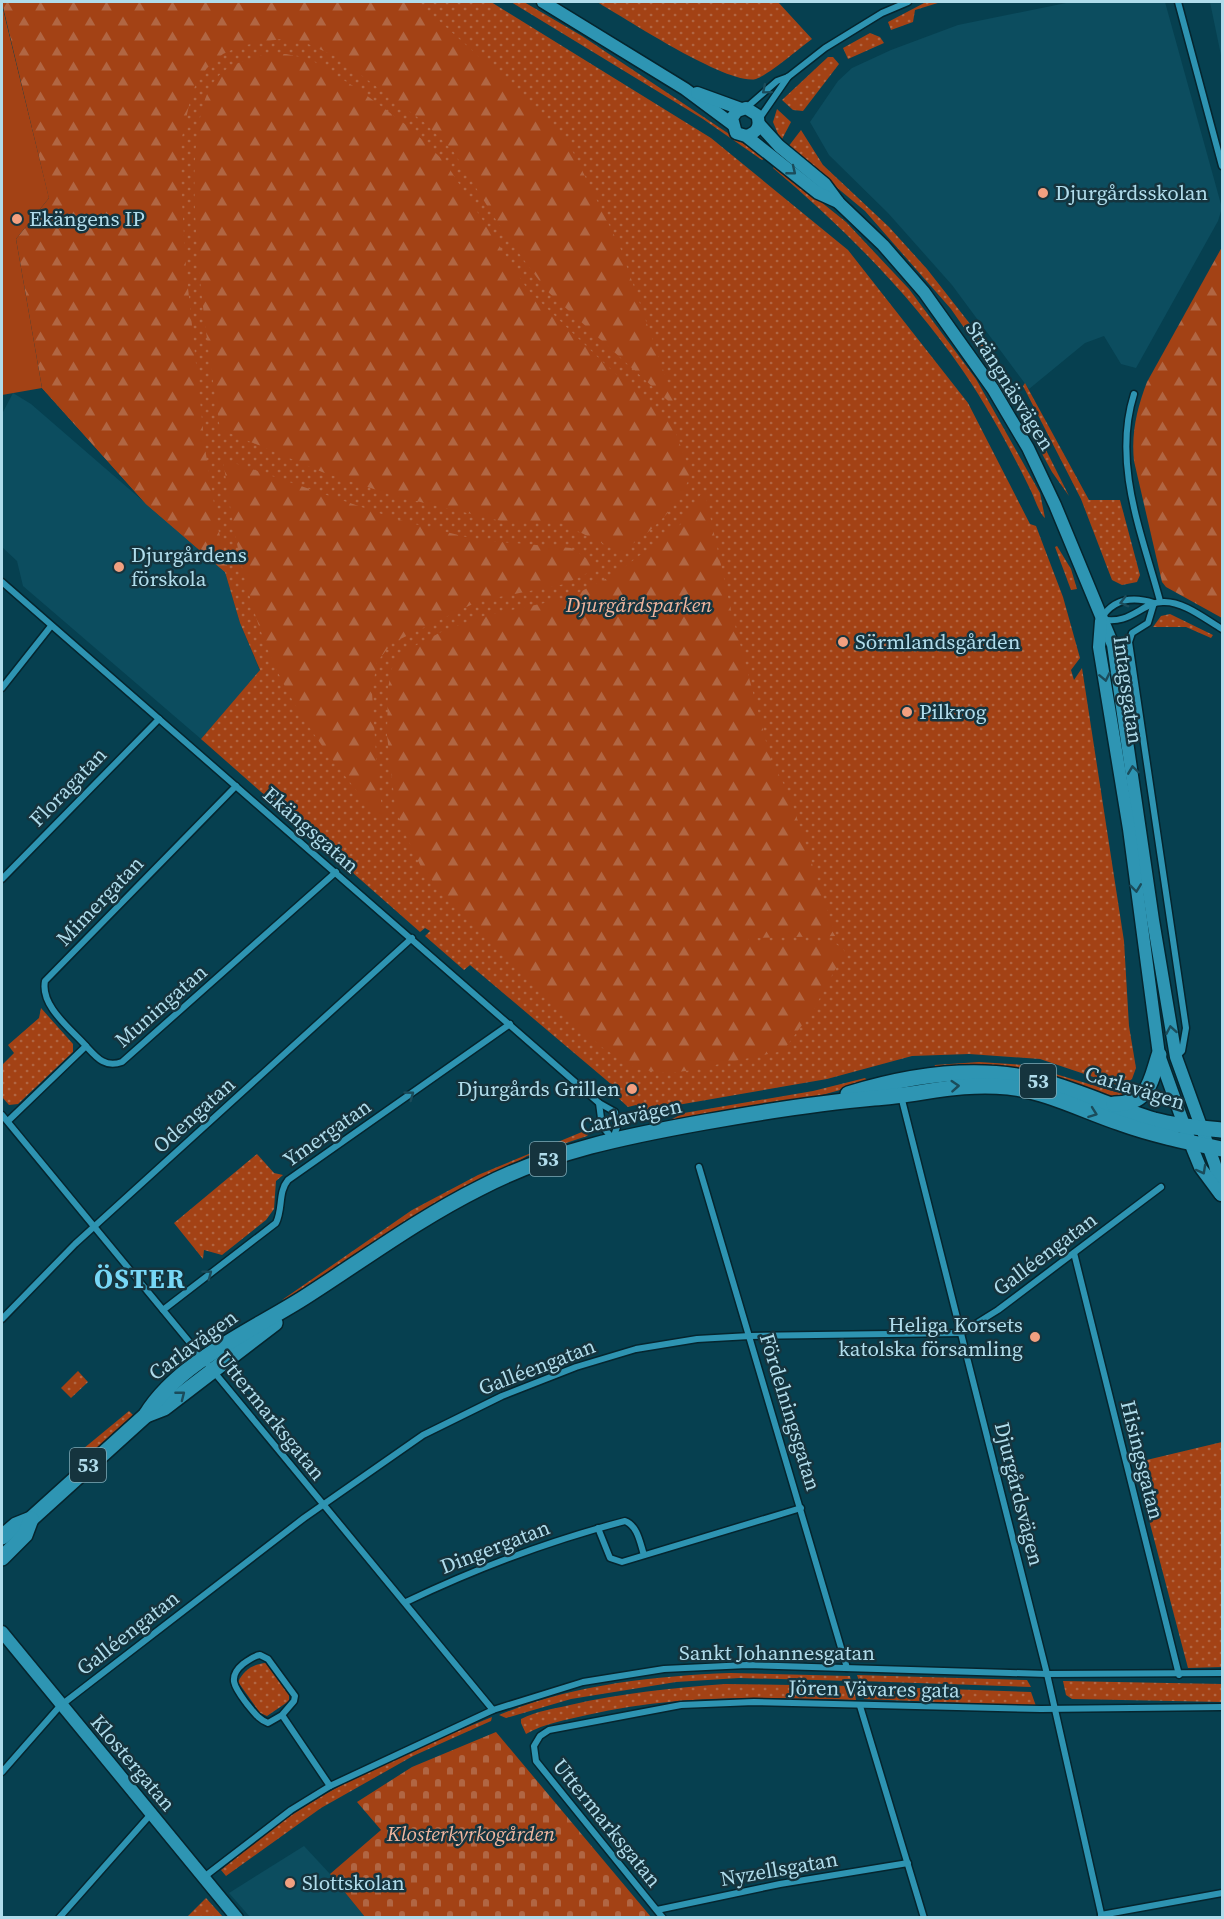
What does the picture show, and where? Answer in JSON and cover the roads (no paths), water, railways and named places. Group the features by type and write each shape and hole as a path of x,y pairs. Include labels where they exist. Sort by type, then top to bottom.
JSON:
{"main road":[{"path":"543,2 685,89 732,124 736,133 746,136 755,132 759,122 754,111 685,89"},
{"path":"732,124 734,114 744,109"},
{"name":"Strängnäsvägen","path":"759,122 779,146 825,184 839,203 883,245 924,292 993,389 1028,448 1055,506 1101,619"},
{"name":"Strängnäsvägen","path":"746,136 818,193 839,203"},
{"name":"Intagsgatan","path":"1101,619 1099,647 1129,830 1159,1055 1192,1127 1207,1146 1215,1166 1222,1197"},
{"name":"Intagsgatan","path":"1101,619 1113,645 1121,687 1153,920 1176,1057 1192,1127 1189,1142 1200,1167 1222,1197"},
{"path":"1105,1104 1128,1104 1137,1100 1146,1091 1159,1055"},
{"name":"Carlavägen","path":"2,1537 16,1525 31,1519 146,1415 156,1399 208,1365 229,1341 303,1299 405,1231 482,1186 528,1166 613,1139 899,1088 954,1072 1006,1075 1046,1082 1157,1121 1222,1130"},
{"name":"Carlavägen","path":"899,1088 955,1085 1010,1087 1046,1096 1135,1128 1222,1149"},
{"name":"Carlavägen","path":"2,1558 24,1535 31,1519"},
{"name":"Klostergatan","path":"2,1632 60,1706 237,1917"}],"street":[{"path":"744,109 777,81 788,76 825,48 882,13 908,2"},
{"path":"1178,2 1222,166"},
{"path":"759,122 788,76"},
{"path":"1134,394 1126,433 1128,481 1157,602"},
{"name":"Ekängsgatan","path":"2,582 599,1103 615,1112 617,1127 613,1139"},
{"path":"1157,602 1141,611 1112,621 1101,619 1107,608 1122,600 1140,599 1174,602 1222,629"},
{"name":"Intagsgatan","path":"1157,602 1148,623 1132,633 1129,642 1185,1028 1182,1051 1176,1057"},
{"path":"2,688 51,626"},
{"name":"Floragatan","path":"2,879 159,719"},
{"name":"Mimergatan","path":"86,1046 48,1004 43,990 45,981 236,786"},
{"name":"Muningatan","path":"8,1121 86,1046 101,1062 113,1065 122,1062 336,872"},
{"name":"Odengatan","path":"2,1319 94,1227 412,938"},
{"name":"Ymergatan","path":"163,1310 276,1223 281,1212 283,1187 288,1180 510,1024"},
{"name":"Djurgårdsvägen","path":"899,1088 1047,1674 1101,1916"},
{"path":"599,1103 602,1126 613,1139"},
{"name":"Uttermarksgatan","path":"2,1115 493,1710"},
{"name":"Fördelningsgatan","path":"699,1167 847,1668"},
{"name":"Galléengatan","path":"2,1772 60,1706 322,1505 423,1435 502,1396 576,1366 636,1349 697,1339 750,1336 961,1334 998,1310 1161,1187"},
{"name":"Hisingsgatan","path":"1074,1253 1179,1675"},
{"path":"598,1528 610,1558 616,1563 801,1508"},
{"name":"Dingergatan","path":"406,1602 465,1574 570,1535 625,1521 632,1524 644,1555"},
{"path":"260,1654 268,1659 295,1696 294,1701 282,1715 268,1723 259,1720 234,1686 233,1676 237,1669 254,1656 260,1654"},
{"name":"Sankt Johannesgatan","path":"203,1878 291,1810 330,1786 493,1710 583,1683 664,1670 747,1665 1047,1674 1222,1673"},
{"name":"Jören Vävares gata","path":"534,1746 540,1736 549,1730 681,1705 754,1702 1054,1709 1222,1707"},
{"path":"860,1706 924,1917"},
{"path":"282,1715 330,1786"},
{"name":"Uttermarksgatan","path":"534,1746 536,1761 544,1774 663,1917"},
{"path":"59,1917 151,1814"},
{"name":"Nyzellsgatan","path":"657,1910 769,1887 908,1863"},
{"path":"1101,1916 1222,1893"}],"place":[{"name":"Djurgårdsskolan","path":"1043,193"},
{"name":"Ekängens IP","path":"17,219"},
{"name":"Djurgårdens förskola","path":"119,567"},
{"name":"Sörmlandsgården","path":"843,642"},
{"name":"Pilkrog","path":"907,712"},
{"name":"Djurgårds Grillen","path":"632,1089"},
{"name":"Heliga Korsets katolska församling","path":"1035,1337"},
{"name":"Slottskolan","path":"290,1883"}],"district":[{"name":"ÖSTER","path":"140,1279"}],"park label":[{"name":"Djurgårdsparken","path":"639,605"},
{"name":"Klosterkyrkogården","path":"471,1834"}]}
